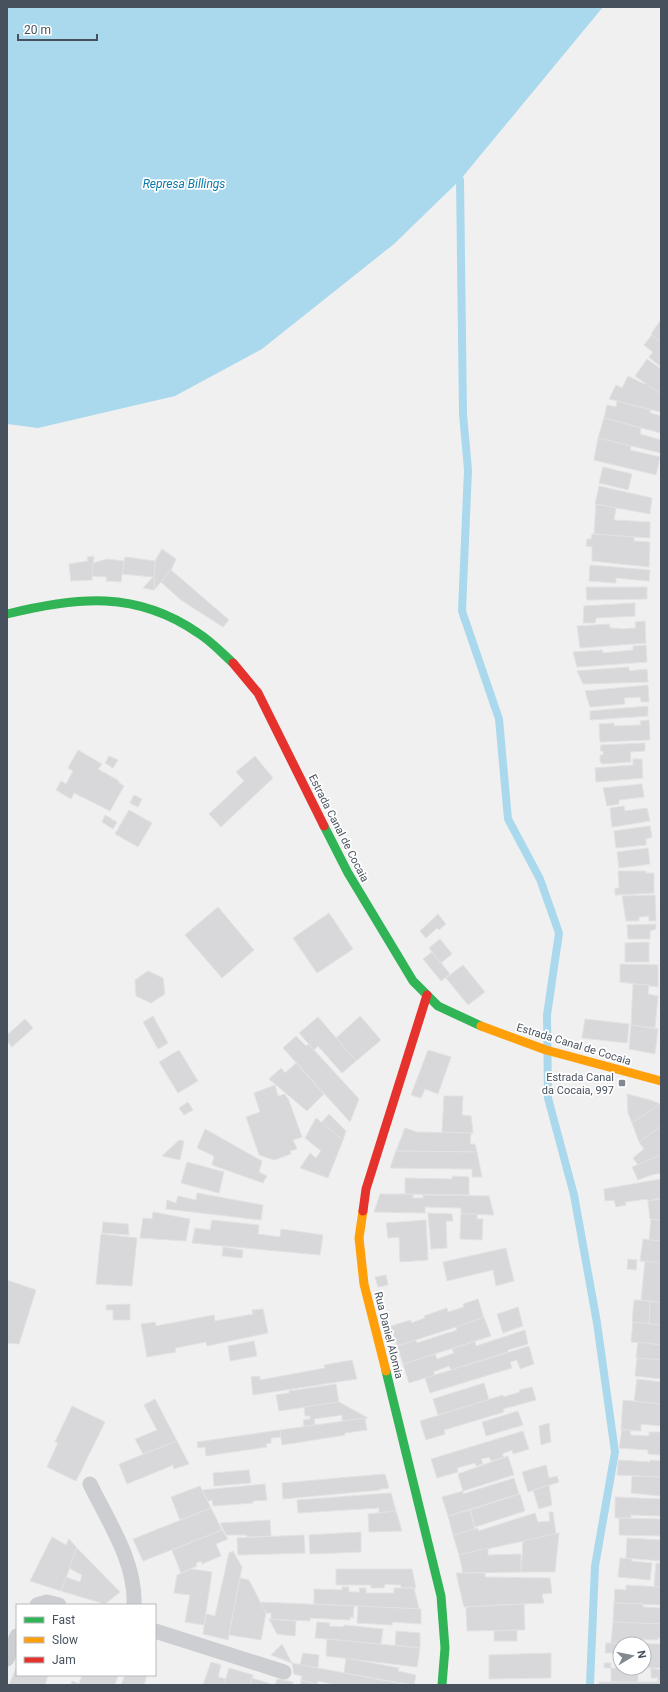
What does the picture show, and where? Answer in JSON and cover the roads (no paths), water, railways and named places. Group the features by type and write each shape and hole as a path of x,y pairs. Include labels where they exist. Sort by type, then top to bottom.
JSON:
{"main road":[{"name":"Estrada Canal de Cocaia","path":"7,614 43,605 80,601 110,600 133,603 163,613 198,633 233,663 258,693 348,873 413,981 438,1006 451,1014 546,1050 608,1068 661,1081"},
{"name":"Rua Daniel Alomia","path":"427,995 366,1189 360,1238 364,1284 441,1596 445,1648 442,1685"}],"lane":[{"path":"90,1484 124,1552 132,1583 134,1604"},
{"path":"40,1604 47,1602 55,1604"},
{"path":"156,1631 284,1672"},
{"path":"7,1660 16,1638"}],"water":[{"name":"Represa Billings","path":"7,7 603,7 460,180 394,244 262,349 175,396 38,428 7,424"}],"waterway":[{"path":"460,180 463,414 468,470 462,611 499,719 508,819 540,879 559,933 547,1015 548,1098 574,1195 597,1323 615,1452 595,1566 590,1685"}],"place":[{"name":"Estrada Canal da Cocaia, 997","path":"622,1083"}]}
